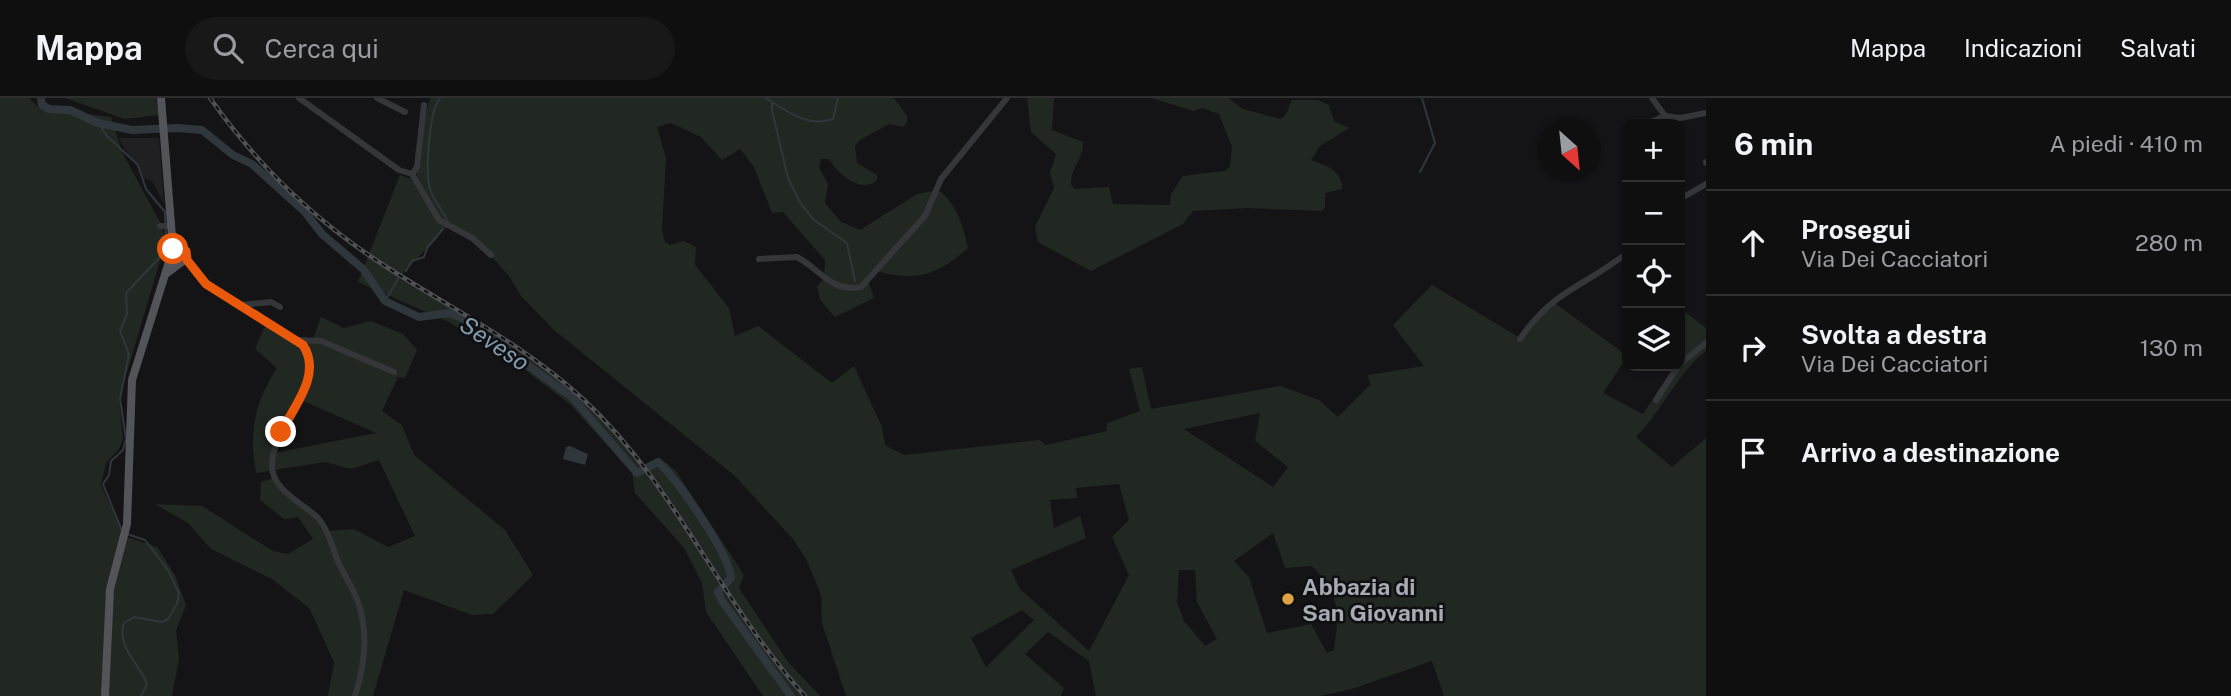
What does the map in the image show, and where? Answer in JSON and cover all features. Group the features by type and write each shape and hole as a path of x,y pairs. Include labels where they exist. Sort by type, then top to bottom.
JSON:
{"main road":[{"path":"161,98 167,228 179,262"},
{"path":"105,696 110,589 116,559 125,534 132,380 166,274 186,251 176,248"}],"street":[{"path":"299,98 399,170 412,174 439,220 472,238 491,255"},
{"path":"377,98 404,112"},
{"path":"759,258 797,257 824,280 848,288 861,287 925,216 941,180 1007,98"},
{"path":"1652,98 1665,116"},
{"path":"412,174 417,167 425,105"},
{"path":"1658,119 1706,113"},
{"path":"1685,196 1706,184"},
{"path":"1520,339 1538,313 1552,301 1622,256"},
{"path":"179,262 194,268 206,284 296,340 310,356 312,366 309,380 273,453 274,478 319,518 358,602 365,664 355,696"},
{"path":"240,305 271,302 280,307"},
{"path":"296,340 321,341 394,372"},
{"path":"1685,360 1706,343"},
{"path":"1656,400 1675,371"}],"shaded area":[{"path":"0,98 29,98 39,108 111,117 122,152 162,226 165,244 119,399 123,439 119,449 106,463 101,485 124,536 157,547 175,575 186,605 176,631 179,659 172,696 0,696"},
{"path":"65,98 156,98 159,115 124,119"},
{"path":"430,98 894,98 907,116 907,123 903,127 889,124 860,140 855,146 857,163 877,175 877,180 871,184 857,184 843,176 829,159 821,159 819,168 828,184 825,203 841,222 860,230 917,194 938,190 955,208 968,248 947,265 926,274 903,276 877,271 868,280 874,298 835,317 820,300 817,286 824,279 825,260 783,212 772,213 754,167 740,149 722,160 701,137 671,123 657,127 666,158 662,231 665,242 670,245 684,241 696,247 695,265 729,308 735,336 758,326 832,383 854,366 882,427 885,445 904,455 1039,440 1046,445 1107,431 1107,423 1140,411 1129,369 1142,367 1151,409 1280,386 1319,400 1338,417 1370,385 1368,375 1424,366 1393,325 1432,285 1520,338 1552,301 1622,352 1622,364 1603,393 1643,414 1672,371 1685,371 1685,312 1706,328 1706,351 1687,370 1636,437 1672,467 1706,438 1706,696 1444,696 1432,661 1352,689 1320,696 1096,696 1089,661 1048,632 1025,654 1064,688 1061,696 846,696 822,623 821,596 805,557 792,538 735,476 554,330 521,296 509,276 481,245 446,227 399,278 498,337 546,370 590,408 644,468 659,457 676,471 744,575 739,588 788,662 820,696 763,696 706,612 702,583 684,548 635,493 632,473 571,405 525,370 449,322 358,282 400,175 416,181","holes":["1260,413 1255,441 1288,467 1273,487 1184,429","1119,484 1129,520 1112,537 1129,575 1089,651 1020,589 1011,570 1086,538 1080,516 1054,528 1050,500 1077,498 1076,488","1273,533 1285,568 1312,566 1333,595 1337,614 1334,650 1327,653 1311,624 1267,633 1249,577 1234,561","1179,570 1195,570 1197,602 1217,639 1205,646 1184,621 1177,602","1022,610 1034,620 986,667 971,638"]},
{"path":"1027,98 1054,98 1052,130 1083,142 1082,153 1072,178 1071,185 1075,189 1109,187 1113,204 1170,205 1171,194 1183,176 1224,171 1230,167 1232,147 1219,114 1202,108 1194,111 1151,98 1228,98 1243,109 1280,119 1285,116 1292,100 1318,100 1329,105 1334,121 1349,128 1320,146 1311,160 1337,173 1342,189 1325,193 1325,208 1321,211 1247,208 1193,211 1183,224 1091,271 1038,242 1035,227 1054,188 1050,173 1056,154 1031,132"},
{"path":"118,138 159,138 164,204 152,181 144,178"},
{"path":"321,317 344,328 371,321 403,334 417,350 405,378 398,377 382,411 402,425 414,455 505,530 533,575 493,614 472,615 404,590 373,696 328,696 334,663 310,609 272,579 211,549 188,523 155,504 202,506 273,551 288,554 313,539 298,517 284,519 260,500 261,482 274,478 319,518 326,531 354,529 388,547 415,536 379,460 351,469 325,462 256,473 253,444 255,418 263,394 277,368 255,349 267,321 303,345 312,342","holes":["299,399 376,433 274,453"]},
{"path":"570,446 588,454 585,465 563,459 566,447"}],"waterway":[{"name":"Seveso","path":"41,98 42,105 49,109 70,110 98,123 132,130 202,130 233,155 252,164 305,212 322,234 363,269 385,301 419,317 450,313 465,320 572,397 637,473 658,462 689,500 712,535 728,567 731,578 718,592 722,601 791,696"},
{"path":"440,98 431,128 429,181 430,189 448,222"},
{"path":"765,98 771,101"},
{"path":"838,98 833,119 825,121 801,118 772,102 772,111 788,178 801,204 814,220 847,243 855,281"},
{"path":"1420,172 1435,143 1422,98"},
{"path":"98,123 107,136 138,165 146,189 165,212 166,244 162,255 126,293 127,314 120,331 129,354 120,399 126,439 123,450 111,461 109,475 103,484 122,531"},
{"path":"406,271 412,261 424,257 427,248 443,229"},
{"path":"385,301 398,279"},
{"path":"127,534 145,540 168,570 179,593 177,604 168,619 162,622 134,617 124,623 122,631 126,647 147,684 141,696"}],"railway":[{"path":"210,98 268,169 336,231 385,266 537,361 583,399 616,433 645,469 748,623 805,696"}],"place":[{"name":"Abbazia di San Giovanni","path":"1288,599"}],"route":[{"path":"173,249 180,247 186,251 187,260 206,284 253,311 303,345 310,356 312,366 309,380 281,432"}]}
